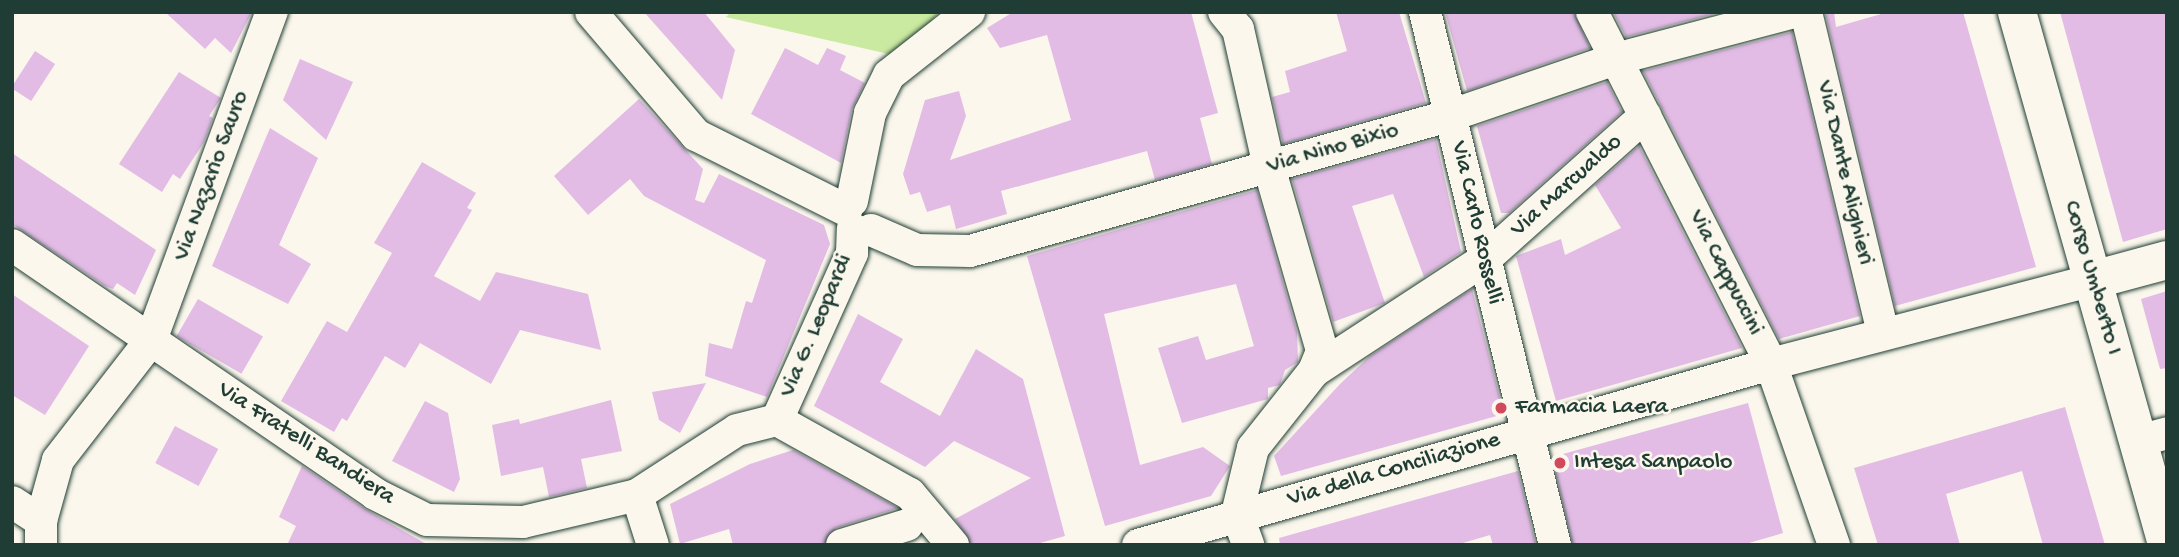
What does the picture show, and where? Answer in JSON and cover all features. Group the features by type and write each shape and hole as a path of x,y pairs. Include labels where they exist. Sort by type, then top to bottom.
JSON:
{"street":[{"name":"Via Nazario Sauro","path":"41,533 58,460 151,341 272,12"},
{"name":"Via Nino Bixio","path":"592,12 696,135 916,250 970,251 1451,115 1616,60 1794,12"},
{"name":"Via G. Leopardi","path":"637,495 737,430 777,420 852,253 870,113 889,75 969,12"},
{"path":"1224,12 1238,29 1269,167 1322,351 1314,371 1253,448 1237,514 1248,545"},
{"name":"Via Carlo Rosselli","path":"1425,12 1525,434 1555,545"},
{"name":"Via Cappuccini","path":"1592,12 1771,364 1831,544"},
{"name":"Via Dante Alighieri","path":"1805,12 1882,333"},
{"name":"Corso Umberto I","path":"2017,12 2092,280 2152,437 2167,544"},
{"name":"Via Marcualdo","path":"1314,371 1485,259 1645,116"},
{"name":"Via Fratelli Bandiera","path":"12,245 375,494 427,520 523,522 637,495"},
{"path":"2092,280 2167,260"},
{"name":"Via della Conciliazione","path":"1138,545 1237,514 1882,333 2092,280"},
{"path":"777,420 910,494 953,545"},
{"path":"637,495 653,545"},
{"path":"12,502 41,533"},
{"path":"842,545 907,525"}],"green space":[{"path":"731,12 939,12 902,57 726,17"}],"building":[{"path":"165,12 252,12 231,53 215,38 205,49"},
{"path":"644,12 704,12 735,50 722,100"},
{"path":"1013,12 1191,12 1218,113 1200,118 1212,164 1155,180 1147,151 1001,191 1007,214 956,229 950,205 927,212 920,192 910,195 903,174 925,100 959,91 966,116 950,160 1071,120 1047,35 1000,48 987,28"},
{"path":"1336,12 1399,12 1426,103 1283,144 1272,97 1290,92 1285,71 1347,51"},
{"path":"1445,12 1574,12 1590,48 1467,91"},
{"path":"1613,12 1721,12 1626,37"},
{"path":"1825,12 1834,12 1836,27 1888,12 1963,12 2036,267 1895,306"},
{"path":"2060,12 2167,12 2167,229 2123,242"},
{"path":"1792,32 1860,316 1779,339 1643,71"},
{"path":"785,48 818,65 827,48 846,56 840,70 865,83 852,109 841,163 751,114"},
{"path":"35,51 55,64 31,101 12,86"},
{"path":"300,59 353,82 326,140 283,100"},
{"path":"179,72 221,98 209,116 213,118 204,142 180,179 173,174 162,192 119,164"},
{"path":"1607,82 1622,112 1509,213 1501,213 1477,126"},
{"path":"639,99 703,169 695,200 704,203 719,174 824,225 830,244 767,397 705,376 709,343 732,349 746,301 752,303 766,260 644,196 630,179 588,215 554,176"},
{"path":"270,128 318,158 279,245 311,264 288,304 212,266"},
{"path":"1436,139 1461,252 1424,277 1393,194 1352,206 1385,303 1333,322 1292,179"},
{"path":"1639,146 1742,348 1556,401 1516,256 1561,239 1565,255 1621,228 1595,185"},
{"path":"12,153 156,250 135,295 117,283 113,289 105,286 12,224"},
{"path":"422,162 476,193 467,208 472,210 434,276 480,301 496,272 588,294 601,350 520,330 491,384 420,343 405,368 385,356 347,421 342,418 334,432 281,401 327,321 347,332 392,253 374,243"},
{"path":"1257,190 1297,332 1298,362 1285,370 1280,385 1268,388 1268,399 1182,423 1158,348 1198,336 1206,360 1254,346 1236,284 1104,314 1140,465 1203,447 1230,466 1211,496 1105,526 1027,256"},
{"path":"1472,289 1504,414 1281,476 1274,456 1340,384 1370,356"},
{"path":"2167,291 2167,368 2160,369 2141,299"},
{"path":"12,294 89,346 45,415 12,395"},
{"path":"198,299 263,336 241,374 176,336"},
{"path":"858,314 903,339 880,382 940,416 976,349 1023,379 1065,536 1033,545 971,545 955,519 1031,478 954,441 925,467 814,406"},
{"path":"706,383 680,433 659,420 652,392"},
{"path":"611,400 622,451 581,459 587,488 549,497 543,467 501,476 492,425 519,419 520,424"},
{"path":"425,401 448,413 460,479 454,492 392,461"},
{"path":"1748,403 1783,533 1742,545 1573,545 1552,457"},
{"path":"2065,407 2105,545 2043,545 2022,471 1946,494 1960,545 1878,545 1854,468"},
{"path":"175,426 218,449 199,486 155,463"},
{"path":"793,450 898,508 836,528 824,545 733,545 729,529 680,544 670,504 750,464"},
{"path":"302,466 365,509 428,545 287,545 296,526 279,517"},
{"path":"1518,471 1536,545 1493,545 1490,535 1456,545 1280,545 1279,538"}],"place":[{"name":"Farmacia Laera","path":"1501,408"},
{"name":"Intesa Sanpaolo","path":"1560,463"}]}
